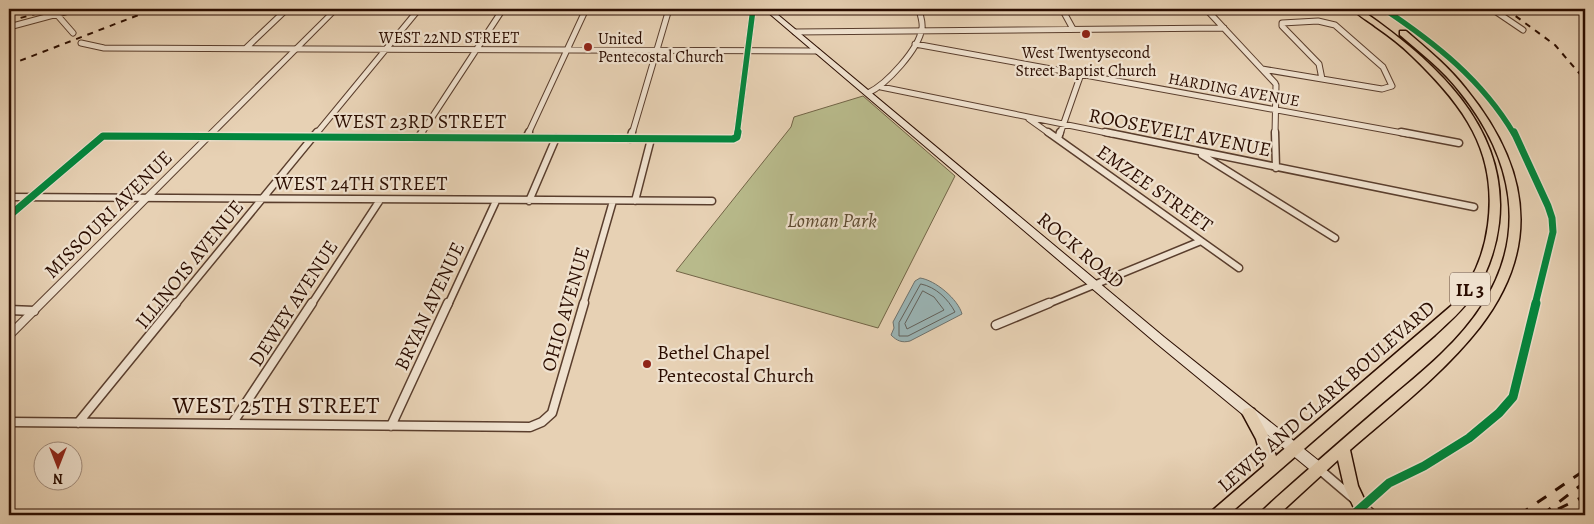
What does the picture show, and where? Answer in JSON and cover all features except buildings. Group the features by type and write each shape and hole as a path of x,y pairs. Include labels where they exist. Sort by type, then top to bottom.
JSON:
{"highway":[{"name":"LEWIS AND CLARK BOULEVARD","path":"1218,515 1431,332 1459,305 1481,270 1494,231 1495,179 1487,151 1471,119 1448,86 1421,58 1391,33 1356,9"},
{"name":"IL 3","path":"1268,515 1450,353 1477,322 1495,294 1512,252 1516,217 1514,190 1500,144 1483,114 1459,84 1433,58 1368,9"},
{"path":"1249,413 1269,449 1272,468"},
{"path":"1344,448 1349,477 1359,503"}],"main road":[{"name":"ROCK ROAD","path":"768,9 1096,286 1319,469"}],"street":[{"path":"52,9 74,34"},
{"path":"9,28 76,9"},
{"path":"246,48 287,9"},
{"name":"MISSOURI AVENUE","path":"9,336 336,9"},
{"name":"ILLINOIS AVENUE","path":"78,423 419,9"},
{"path":"418,137 503,9"},
{"path":"526,138 586,9"},
{"path":"630,139 669,9"},
{"path":"748,51 753,9"},
{"path":"868,93 881,87 900,67 915,44 922,30 919,9"},
{"path":"1062,9 1073,29"},
{"path":"1206,9 1275,84 1277,100 1274,109 1276,168"},
{"path":"1492,9 1523,30"},
{"path":"1262,68 1322,79 1382,89 1392,86 1383,67 1335,25 1318,21 1282,23 1282,26 1319,64 1322,79"},
{"path":"795,32 1224,28"},
{"name":"WEST 22ND STREET","path":"81,43 104,48 817,51"},
{"name":"HARDING AVENUE","path":"915,44 1459,143"},
{"name":"WEST 23RD STREET","path":"32,197 104,136 736,138 748,51"},
{"path":"1058,139 1081,74"},
{"name":"ROOSEVELT AVENUE","path":"881,87 1474,207"},
{"name":"EMZEE STREET","path":"1027,117 1239,268"},
{"path":"529,201 556,138"},
{"path":"635,201 651,139"},
{"path":"1198,152 1335,238"},
{"name":"WEST 24TH STREET","path":"9,197 712,201"},
{"path":"9,216 32,197"},
{"name":"DEWEY AVENUE","path":"232,424 380,200"},
{"name":"BRYAN AVENUE","path":"391,426 496,200"},
{"name":"OHIO AVENUE","path":"542,423 552,413 613,201"},
{"path":"996,325 1096,286 1201,241"},
{"path":"9,310 34,311"},
{"name":"WEST 25TH STREET","path":"9,422 530,427 542,423"},
{"name":"ROCK ROAD","path":"1319,469 1373,515"}],"green space":[{"name":"Loman Park","path":"863,96 955,176 878,328 676,271 791,127 794,117"}],"water":[{"path":"920,278 932,282 945,291 956,302 962,314 910,341 900,341 891,335 894,328 893,322 915,281"}],"railway":[{"path":"9,11 15,9"},
{"path":"9,21 54,9"},
{"path":"9,65 154,9"},
{"path":"1506,9 1555,45 1585,80"},
{"path":"1519,515 1585,470"},
{"path":"1542,515 1585,482"},
{"path":"1558,509 1585,496"}],"cycle path":[{"path":"9,216 103,136 733,139 737,137 753,9"},
{"path":"1353,515 1389,483 1424,466 1469,438 1499,413 1513,397 1553,232 1552,218 1548,206 1518,141 1499,110 1485,92 1454,61 1384,9"}],"place":[{"name":"West Twentysecond Street Baptist Church","path":"1086,34"},
{"name":"United Pentecostal Church","path":"588,47"},
{"name":"Bethel Chapel Pentecostal Church","path":"647,364"}]}
